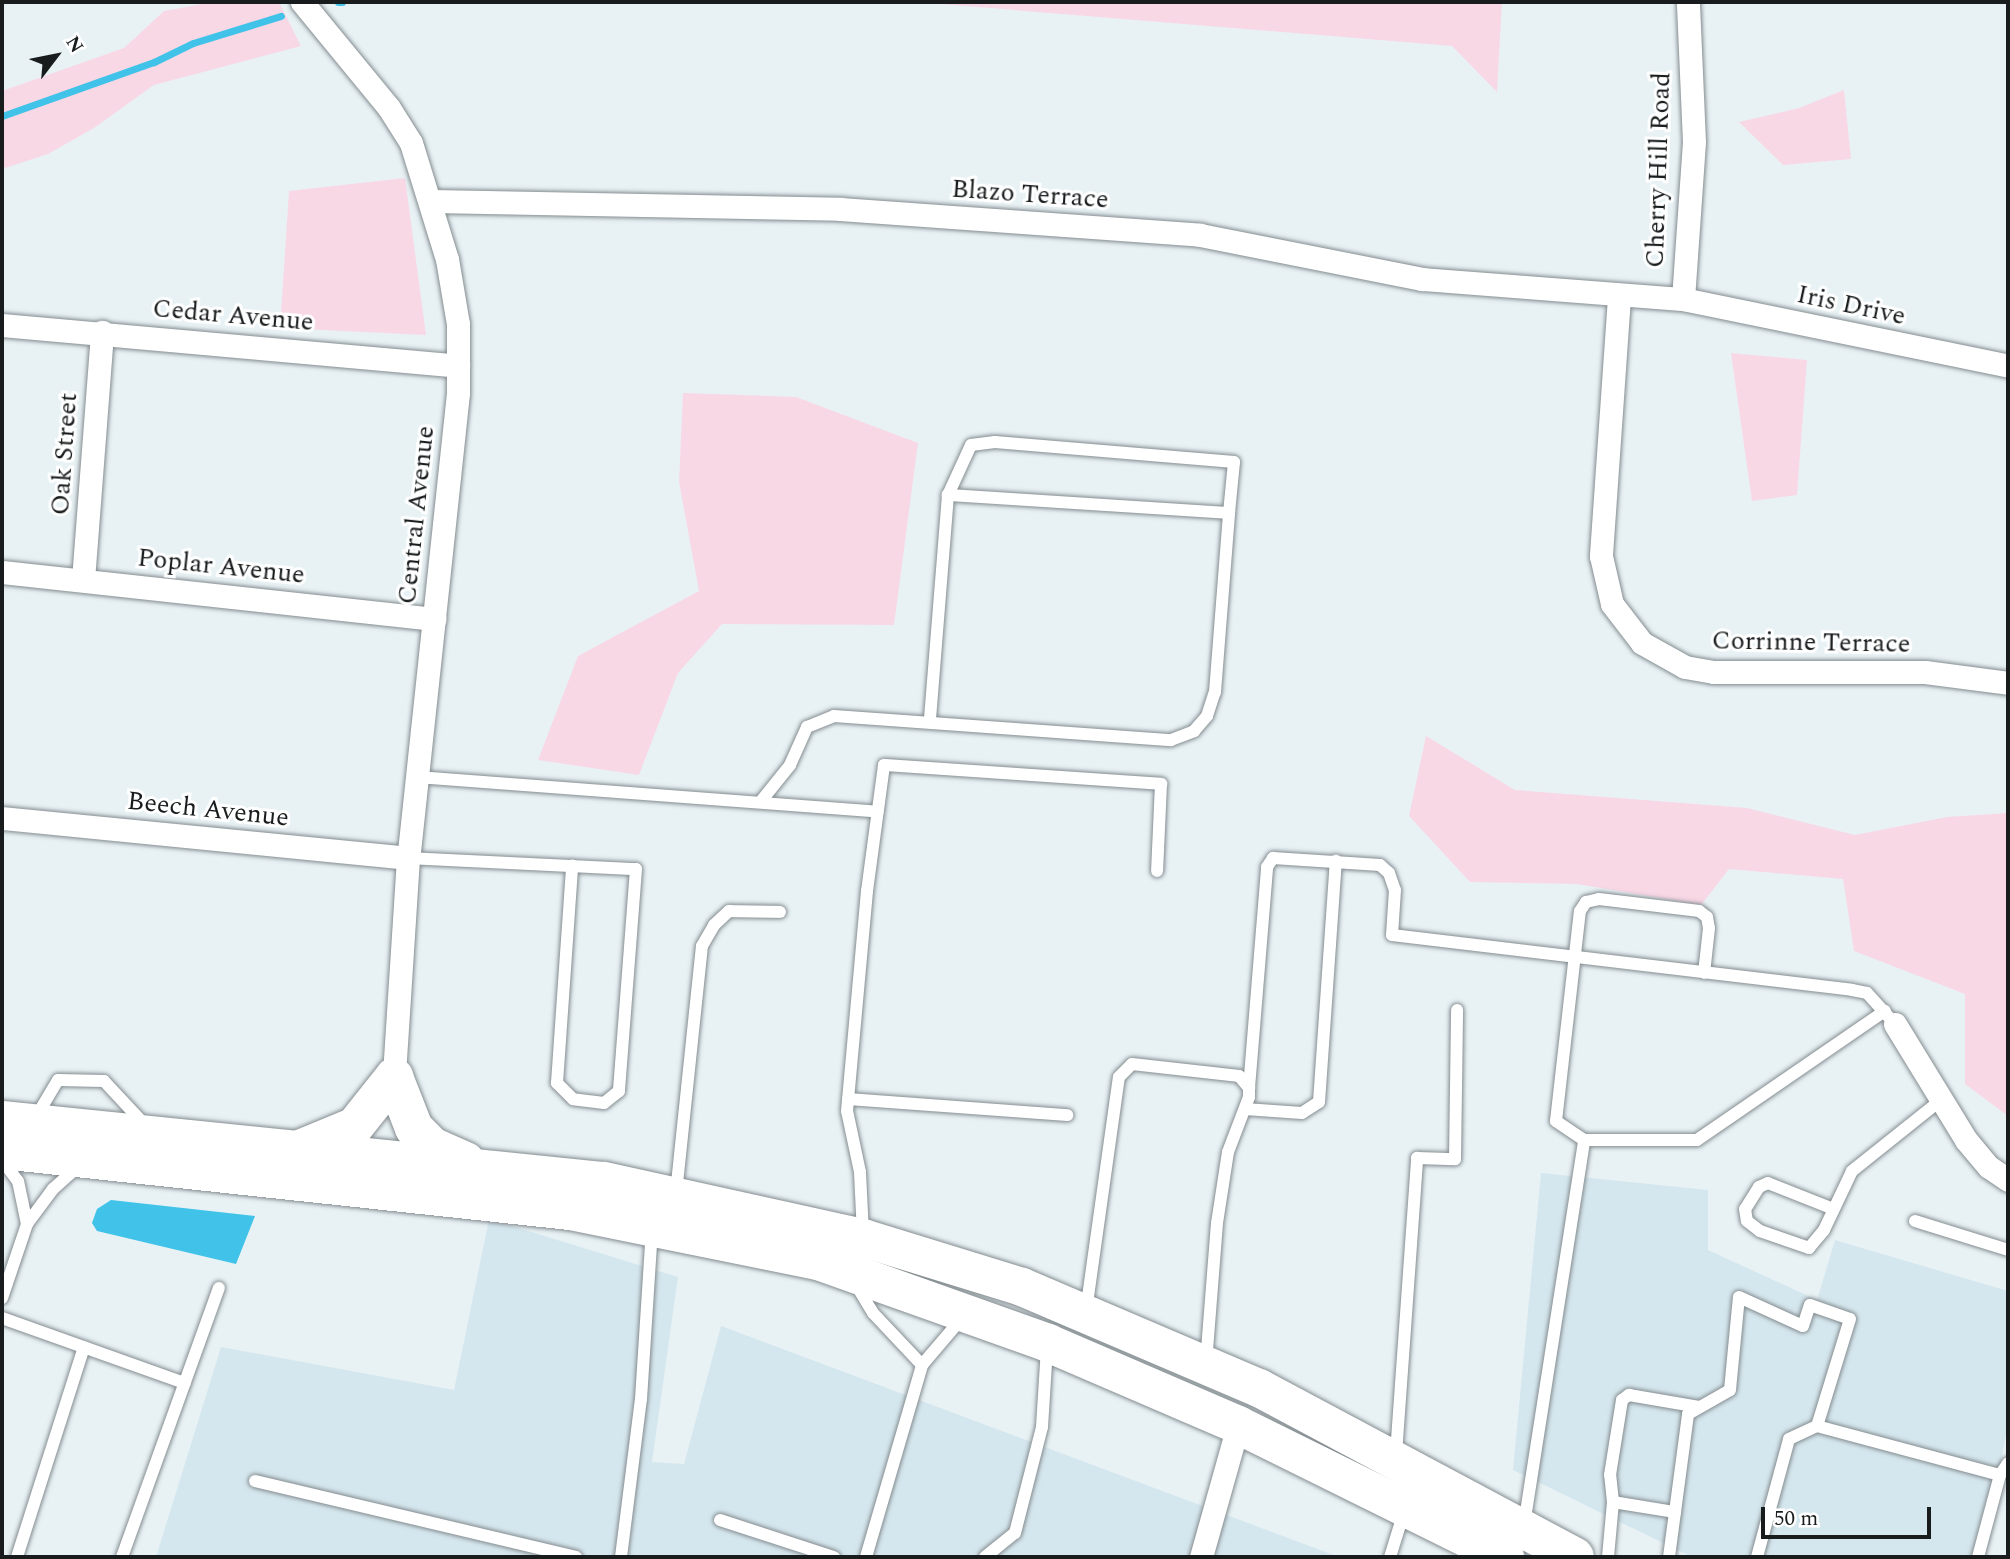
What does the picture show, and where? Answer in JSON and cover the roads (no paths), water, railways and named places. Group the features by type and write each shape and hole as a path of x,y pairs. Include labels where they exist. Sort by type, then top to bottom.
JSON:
{"highway":[{"path":"296,1150 355,1126 394,1077"},
{"path":"394,1077 407,1116 424,1139 480,1168"},
{"path":"18,1121 604,1181 675,1197 855,1255 1021,1287 1259,1388 1395,1461 1514,1543"},
{"path":"2,1150 558,1209 818,1261 855,1255 967,1313 1048,1343 1238,1425 1406,1508 1465,1548 1514,1543 1575,1557"}],"street":[{"name":"Central Avenue","path":"302,2 389,108 411,143 447,258 458,324 458,366 408,858 394,1077"},
{"name":"Cherry Hill Road","path":"1683,299 1694,142 1688,2"},
{"name":"Blazo Terrace","path":"431,201 841,209 1200,235 1422,279 1619,297 1683,299"},
{"name":"Corrinne Terrace","path":"1619,297 1601,556 1612,604 1642,643 1685,667 1714,672 1925,672 2008,683"},
{"name":"Iris Drive","path":"1683,299 2008,366"},
{"name":"Cedar Avenue","path":"2,325 458,366"},
{"name":"Oak Street","path":"83,580 102,332"},
{"name":"Poplar Avenue","path":"2,572 434,619"},
{"name":"Beech Avenue","path":"2,818 408,858"},
{"path":"1890,1018 1966,1140 1989,1167 2008,1180"},
{"path":"1201,1557 1238,1425"}],"lane":[{"path":"762,800 790,765 807,727 834,716 1171,740 1194,732 1207,716 1215,692 1234,462 995,442 971,445 948,495 930,721"},
{"path":"948,495 1229,513"},
{"path":"922,1365 873,1313 855,1255 860,1172 848,1099 884,765 1161,784 1157,871"},
{"path":"416,778 762,800 878,812"},
{"path":"408,858 636,869 619,1091 604,1103 573,1099 557,1083 572,866"},
{"path":"1205,1366 1217,1223 1228,1153 1245,1110 1249,1088 1267,867 1273,858 1380,865 1389,873 1395,890 1392,936 1572,957 1704,972 1852,990 1867,993 1890,1018 1697,1140 1584,1140 1556,1121 1572,957 1580,911 1586,902 1599,899 1699,911 1707,917 1709,928 1704,972"},
{"path":"1245,1110 1302,1113 1319,1102 1336,861"},
{"path":"675,1197 702,946 713,925 729,911 780,912"},
{"path":"1395,1461 1417,1158 1455,1160 1457,1010"},
{"path":"1086,1314 1119,1077 1132,1064 1239,1076 1249,1088"},
{"path":"848,1099 1067,1115"},
{"path":"1831,1208 1768,1183 1759,1187 1745,1209 1747,1221 1760,1231 1809,1248 1824,1230 1831,1208 1852,1171 1941,1100"},
{"path":"1514,1543 1584,1140"},
{"path":"2,1160 18,1181 27,1224"},
{"path":"2,1298 6,1273 27,1224 66,1174 91,1160"},
{"path":"1915,1221 2008,1250"},
{"path":"621,1557 640,1412 653,1228"},
{"path":"122,1557 219,1289"},
{"path":"1669,1557 1688,1414 1730,1390 1739,1297 1803,1326 1811,1305 1850,1319 1817,1426"},
{"path":"866,1557 922,1365 967,1313"},
{"path":"2,1318 185,1383"},
{"path":"985,1557 1016,1533 1042,1427 1048,1343"},
{"path":"17,1557 85,1347"},
{"path":"1608,1557 1613,1502 1610,1475 1622,1400 1629,1395 1699,1407"},
{"path":"1757,1557 1789,1439 1817,1426 2000,1475"},
{"path":"1978,1557 2000,1475 2008,1464"},
{"path":"255,1480 576,1557"},
{"path":"1613,1502 1675,1512"},
{"path":"1390,1557 1406,1508"},
{"path":"720,1520 834,1557"}],"water":[{"path":"111,1200 255,1216 236,1264 97,1231 92,1223 97,1209"}],"waterway":[{"path":"2,116 154,62 193,43 281,16"}]}
